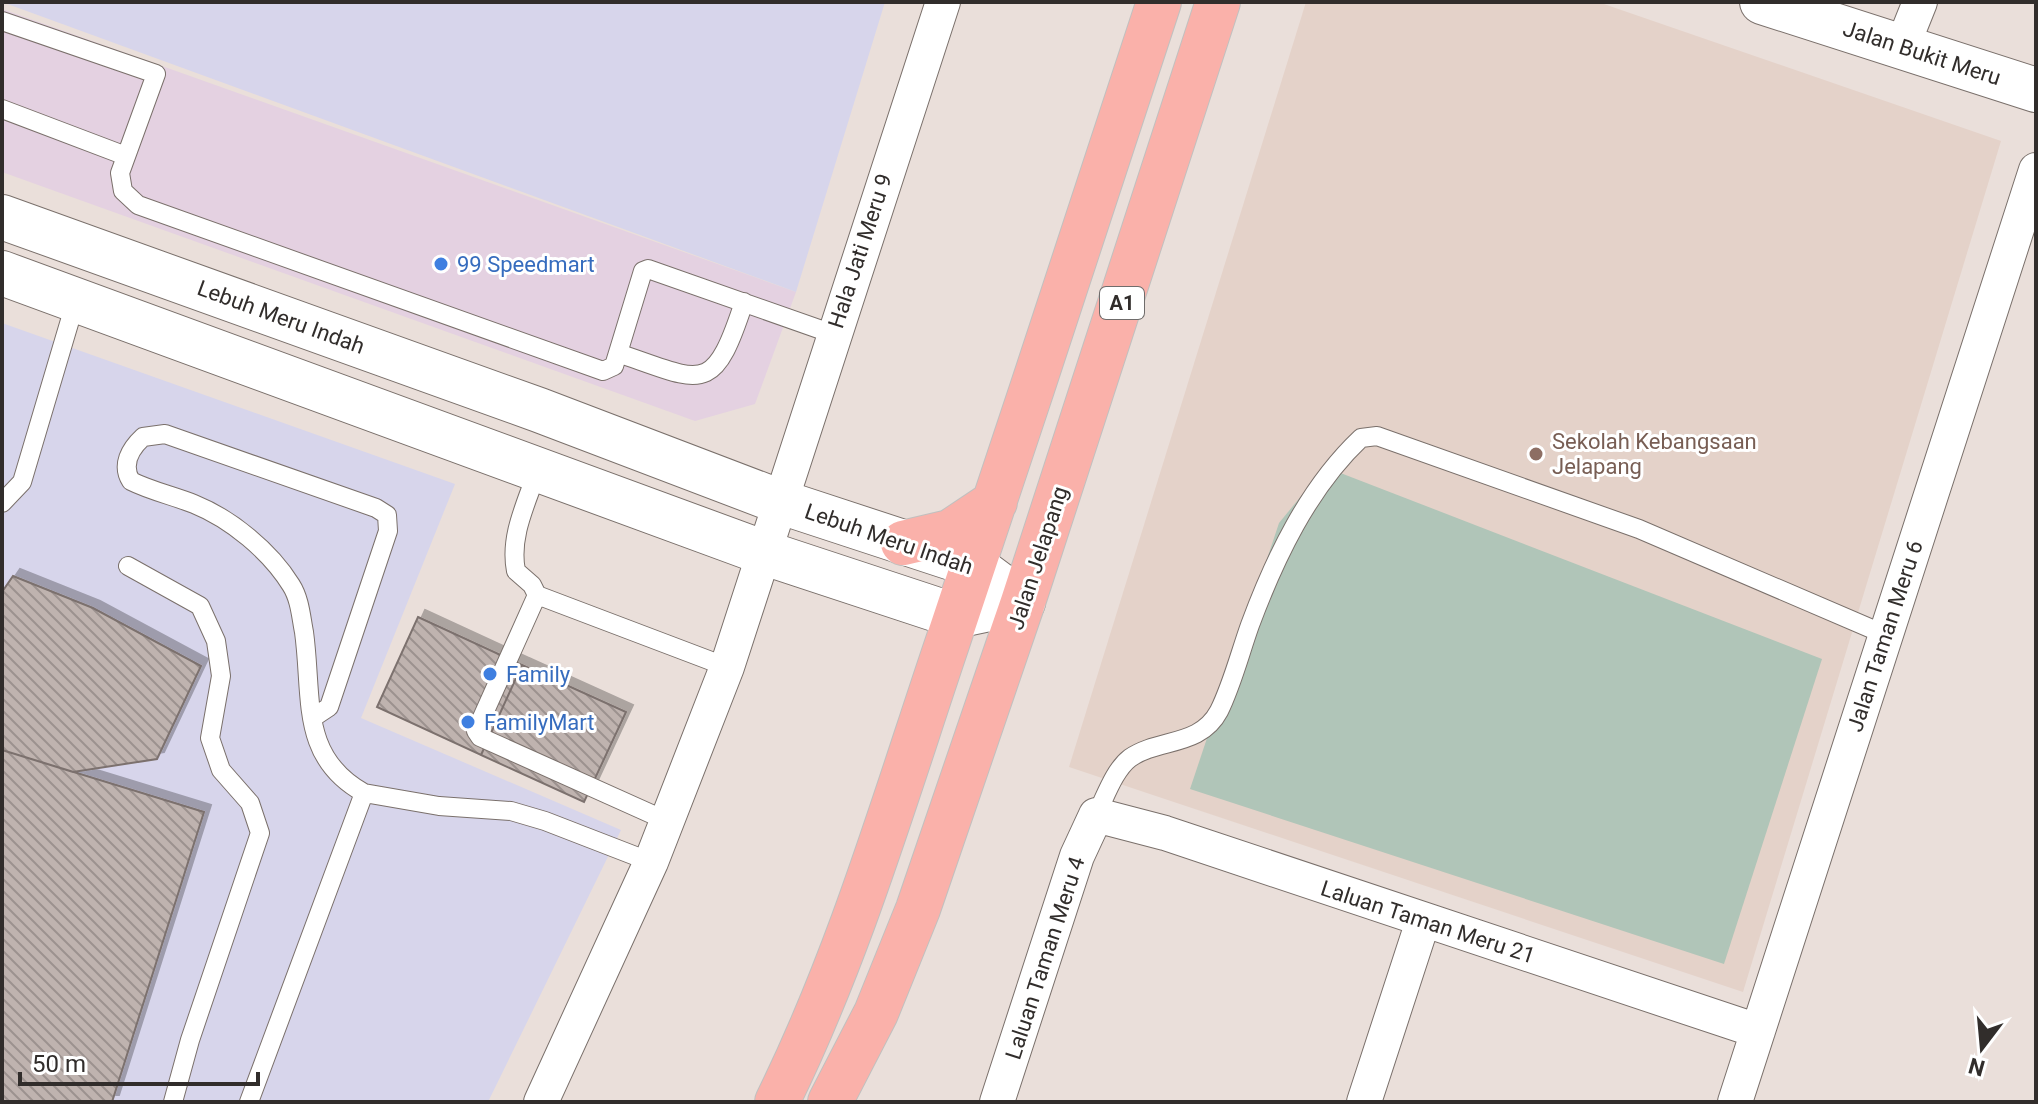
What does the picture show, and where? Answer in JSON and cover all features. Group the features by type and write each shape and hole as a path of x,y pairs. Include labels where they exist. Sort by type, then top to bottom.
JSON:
{"main road":[{"name":"A1","path":"777,1102 805,1045 872,868 1159,2"},
{"name":"Jalan Jelapang","path":"830,1102 876,1013 918,909 1023,602 1218,2"},
{"name":"Jalan Bukit Meru","path":"1762,2 2036,90"},
{"name":"Lebuh Meru Indah","path":"2,217 539,410 778,501 973,565 1023,602"},
{"path":"2,273 762,552 956,616"},
{"path":"903,543 950,532 995,502"},
{"name":"Lebuh Meru Indah","path":"956,616 1023,602"}],"street":[{"name":"Hala Jati Meru 9","path":"541,1102 651,862 727,667 778,501 943,2"},
{"path":"1902,47 1920,2"},
{"name":"Jalan Taman Meru 6","path":"1735,1102 2036,170"},
{"name":"Laluan Taman Meru 21","path":"1096,815 1165,833 1758,1031"},
{"name":"Laluan Taman Meru 4","path":"997,1102 1077,856 1096,815"},
{"path":"1364,1102 1423,921"}],"lane":[{"path":"2,21 156,74 120,173 123,191 138,205 601,370 612,368 646,269 833,334"},
{"path":"2,109 126,156"},
{"path":"2,503 22,482 76,300"},
{"path":"618,353 678,374 702,375 721,362 729,350 744,302"},
{"path":"314,717 329,707 388,531 387,515 376,508 165,434 143,437 128,459 127,472 131,481 198,506 237,530 263,551 293,587 301,611 317,745 328,766 364,793 439,806 511,811 651,862"},
{"path":"1096,815 1128,760 1151,746 1179,743 1201,731 1218,713 1261,597 1298,518 1361,438 1377,436 1639,529 1886,635"},
{"path":"538,469 515,537 513,557 516,571 532,585 537,595 727,667"},
{"path":"128,566 200,606 216,641 221,676 210,738 221,770 250,803 260,833 190,1040 173,1102"},
{"path":"537,595 476,731 480,737 667,821"},
{"path":"249,1102 364,793"}],"shaded area":[{"path":"2,2 885,2 796,292"},
{"name":"Sekolah Kebangsaan Jelapang","path":"1306,2 1598,2 2001,141 1743,992 1069,767"},
{"path":"2,9 796,292 755,404 695,421 2,172"},
{"path":"2,323 455,484 361,718 621,830 488,1102 2,1102"}],"green space":[{"path":"1325,467 1822,659 1724,964 1190,789 1279,523"}],"building":[{"path":"13,576 93,608 201,666 157,759 73,772 2,750 2,592"},
{"path":"418,617 522,665 481,755 377,707"},
{"path":"522,665 626,712 584,802 481,755"},
{"path":"2,750 204,812 112,1102 2,1102"}],"place":[{"name":"99 Speedmart","path":"441,264"},
{"name":"Sekolah Kebangsaan Jelapang","path":"1536,454"},
{"name":"Family","path":"490,674"},
{"name":"FamilyMart","path":"468,722"}]}
